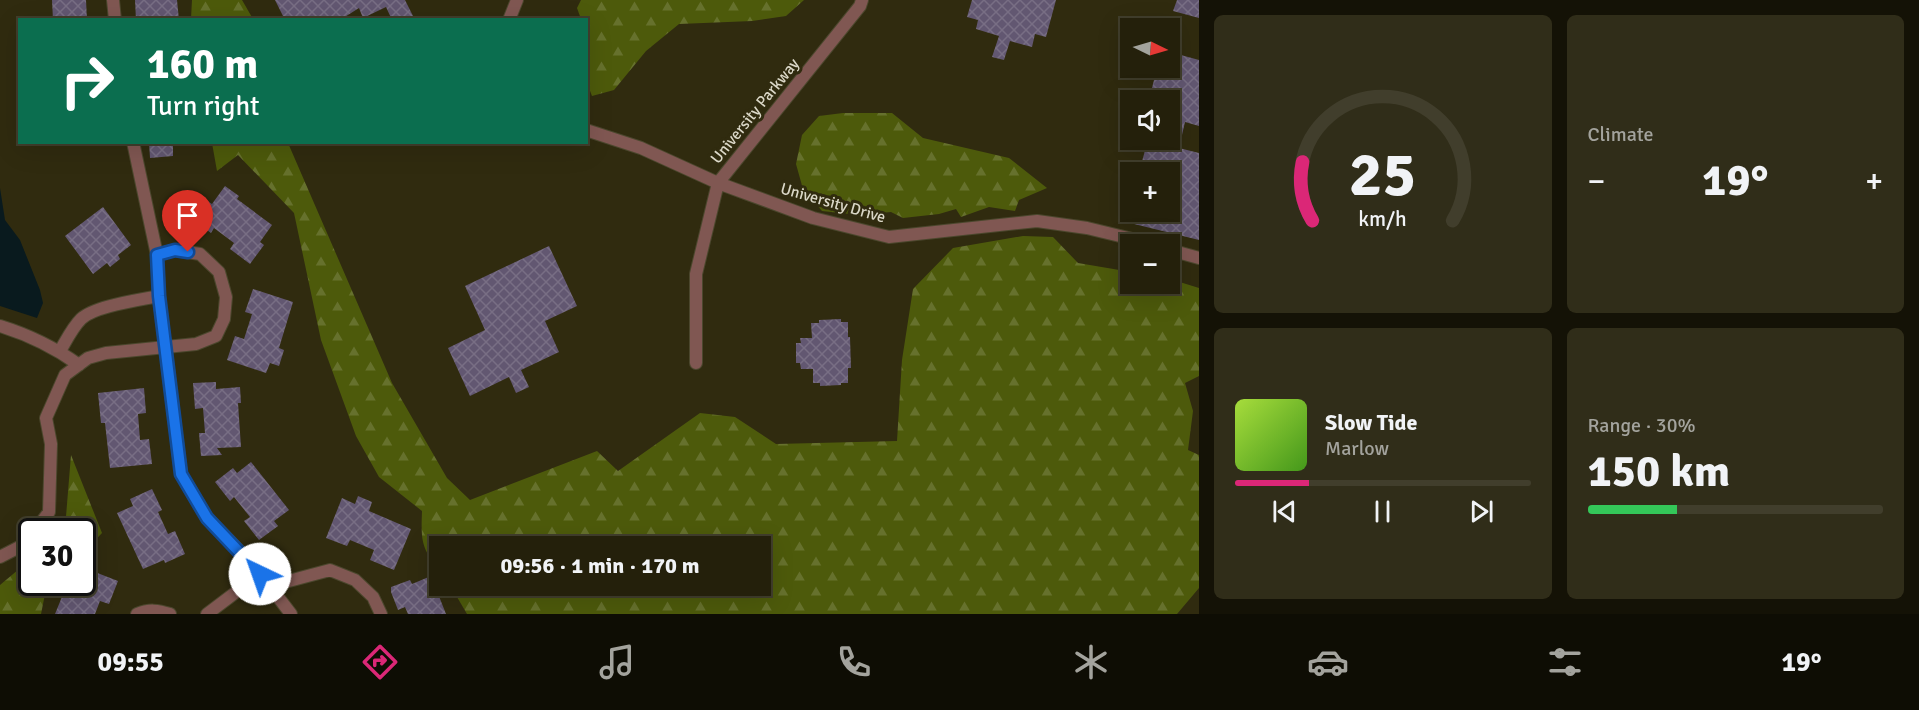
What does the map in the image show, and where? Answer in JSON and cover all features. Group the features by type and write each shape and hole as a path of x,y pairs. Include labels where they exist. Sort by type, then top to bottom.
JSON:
{"street":[{"path":"113,0 115,18"},
{"path":"510,18 517,0"},
{"name":"University Parkway","path":"696,363 696,274 718,183 860,6 862,0"},
{"name":"University Drive","path":"588,131 641,148 718,183 813,218 889,237 1037,221 1087,228 1120,236"},
{"path":"133,144 157,255 159,296 181,474 207,518 260,574 291,614"},
{"path":"45,518 49,512 51,444 46,418 65,375 88,358 106,353 196,344 216,336 224,319 226,297 219,272 200,254 175,250 157,255"},
{"path":"1180,253 1199,258"},
{"path":"60,351 81,318 123,303 159,296"},
{"path":"0,326 25,334 60,351 79,365"},
{"path":"0,557 18,548"},
{"path":"270,586 330,570 355,580 373,597 381,614"},
{"path":"207,614 260,574"},
{"path":"137,614 157,610 170,614"}],"green space":[{"path":"192,0 242,0 252,18 191,18"},
{"path":"581,0 804,0 786,16 752,21 679,24 646,51 614,90 592,96 588,86 588,18 581,18 577,8"},
{"path":"843,113 892,113 923,138 1009,158 1047,188 1019,200 1015,211 989,207 961,217 956,209 939,214 903,218 891,212 859,215 822,211 803,189 796,164 802,135 819,116"},
{"path":"212,144 288,144 392,383 447,478 470,500 597,451 618,471 700,413 735,417 776,444 897,441 902,360 913,289 953,248 1023,236 1053,237 1078,263 1120,270 1120,294 1180,294 1180,282 1199,288 1199,376 1185,383 1193,411 1188,450 1199,455 1199,588 1177,614 467,614 456,596 771,596 771,536 429,536 429,556 423,543 422,511 379,477 356,436 321,340 294,213 238,155 217,171"},
{"path":"71,455 102,533 96,539 96,518 66,518"},
{"path":"18,570 18,596 45,596 41,614 0,614 0,585"}],"shaded area":[{"path":"0,188 5,220 20,240 40,290 43,303 37,318 0,306"}],"building":[{"path":"52,0 86,0 87,18 53,18"},
{"path":"135,0 177,0 179,18 136,18"},
{"path":"275,0 405,0 414,18 391,18 386,7 363,18 359,8 343,18 284,18"},
{"path":"972,0 1056,0 1046,37 1035,34 1032,47 1010,41 1004,60 992,57 999,36 976,29 978,20 967,17"},
{"path":"1177,0 1199,0 1199,18 1173,11"},
{"path":"1180,55 1199,60 1199,126 1185,122 1180,144 1180,90 1152,90 1154,78 1180,78"},
{"path":"149,144 173,144 173,156 150,158"},
{"path":"1180,148 1199,153 1199,240 1126,222 1180,222 1180,162 1142,162 1145,150"},
{"path":"225,186 239,196 237,199 272,225 260,242 264,245 250,264 230,249 234,243 214,228 211,233 192,219 206,200 212,204"},
{"path":"103,207 131,245 118,255 120,259 110,267 107,263 93,274 65,236"},
{"path":"549,246 577,306 545,321 559,352 521,370 529,387 516,393 509,377 470,396 448,348 485,330 465,286"},
{"path":"253,289 293,302 279,348 284,350 279,366 270,363 266,373 227,360 235,336 244,339 252,314 245,312"},
{"path":"841,319 841,322 848,322 848,337 850,337 851,368 848,368 848,383 820,386 820,383 813,383 813,369 801,369 800,363 796,363 796,343 801,343 800,338 812,338 811,323 819,323 819,320"},
{"path":"216,382 216,389 240,387 241,403 238,403 241,447 217,448 222,455 201,456 199,433 205,433 203,408 195,409 193,383"},
{"path":"144,388 146,413 138,414 140,440 149,439 152,464 110,468 105,423 101,423 98,393"},
{"path":"251,462 289,510 274,521 278,526 259,540 244,521 250,517 234,497 230,501 215,482 233,468 237,473"},
{"path":"152,489 162,510 158,512 168,534 175,531 185,554 143,569 117,513 133,506 130,499"},
{"path":"358,496 372,502 369,511 411,529 394,570 370,560 374,550 350,540 347,546 326,538 342,498 355,504"},
{"path":"96,572 118,581 109,604 100,601 95,614 55,614 62,596 96,596"},
{"path":"429,577 429,596 439,596 446,614 408,614 405,607 398,610 391,587 410,580 412,584"}],"route":[{"path":"188,252 175,250 157,255 159,296 181,474 207,518 260,574"}]}
